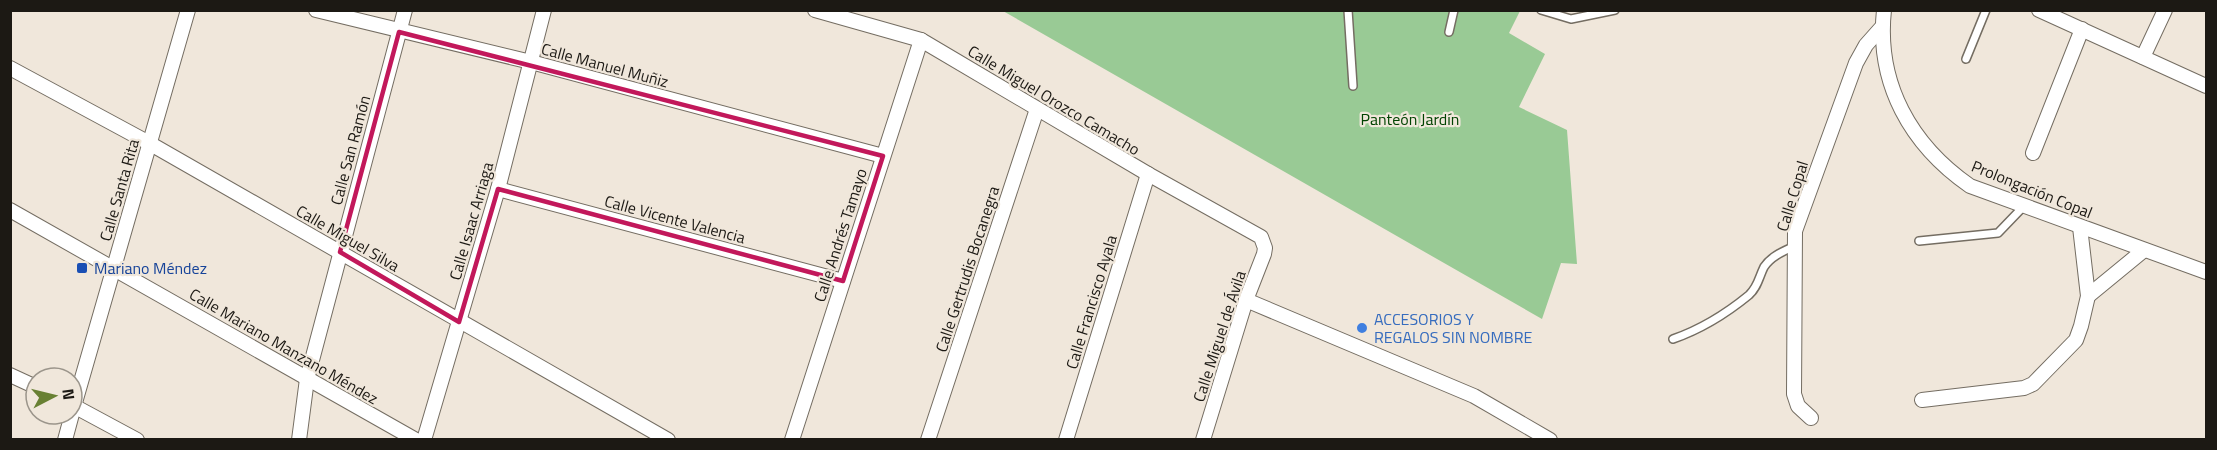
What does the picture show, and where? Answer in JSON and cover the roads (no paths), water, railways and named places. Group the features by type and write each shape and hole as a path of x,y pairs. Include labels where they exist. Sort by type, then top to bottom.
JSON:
{"street":[{"name":"Calle Santa Rita","path":"84,369 188,10"},
{"name":"Calle Manuel Muñiz","path":"316,10 399,32 531,62 883,156"},
{"name":"Calle San Ramón","path":"299,440 307,379 405,10"},
{"name":"Calle Isaac Arriaga","path":"424,440 498,189 544,10"},
{"name":"Calle Miguel Orozco Camacho","path":"815,10 921,40 1148,174 1257,233 1264,243"},
{"name":"Prolongación Copal","path":"1884,10 1882,27 1889,80 1898,104 1922,145 1936,160 1970,186 2206,272"},
{"path":"2143,57 2165,10"},
{"path":"2047,12 2206,86"},
{"name":"Calle Copal","path":"1811,418 1798,406 1794,394 1795,246 1798,220 1856,63 1882,27"},
{"path":"2033,153 2082,30"},
{"name":"Calle Andrés Tamayo","path":"792,440 921,40"},
{"name":"Calle Miguel Silva","path":"10,68 150,143 668,440"},
{"name":"Calle Gertrudis Bocanegra","path":"928,440 1037,109"},
{"name":"Calle Francisco Ayala","path":"1066,440 1148,174"},
{"name":"Calle Vicente Valencia","path":"498,189 843,281"},
{"name":"Calle Mariano Manzano Méndez","path":"10,210 416,440"},
{"path":"1922,400 2015,390 2032,384 2076,340 2088,296 2080,227"},
{"name":"Calle Miguel de Ávila","path":"1203,440 1246,300 1264,254 1264,243"},
{"path":"2088,296 2144,250"},
{"path":"1246,300 1474,396 1550,440"},
{"path":"10,375 24,381"},
{"path":"84,416 137,440"}],"lane":[{"path":"1347,10 1353,86"},
{"path":"1449,32 1454,10"},
{"path":"1541,10 1571,19 1615,10"},
{"path":"1966,59 1986,10"},
{"path":"1919,241 1998,233 2023,207"},
{"path":"1673,339 1690,333 1749,295 1757,286 1764,267 1772,258 1795,246"}],"place":[{"name":"Mariano Méndez","path":"82,268"},
{"name":"ACCESORIOS Y REGALOS SIN NOMBRE","path":"1362,328"}],"park label":[{"name":"Panteón Jardín","path":"1410,119"}]}
